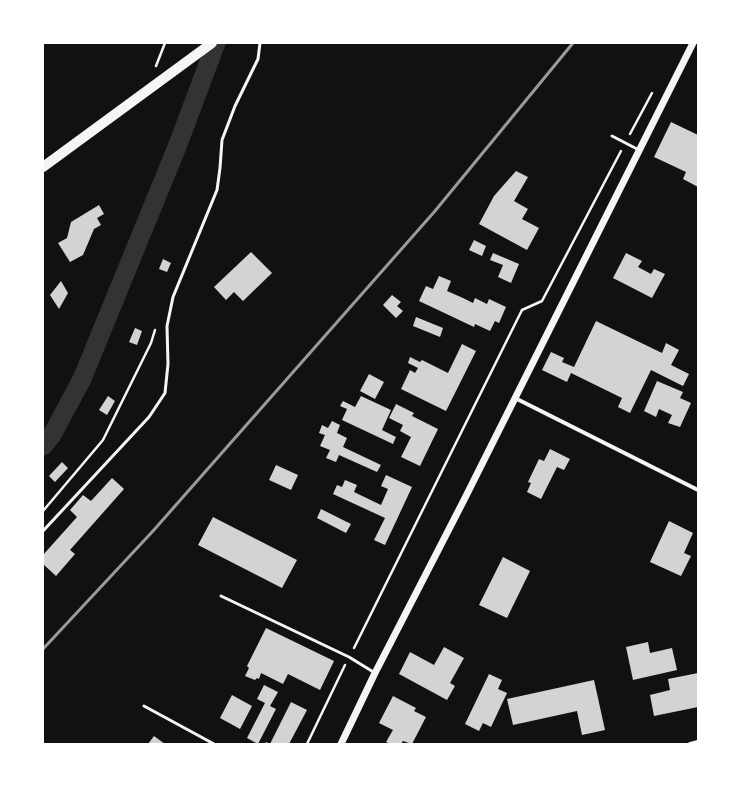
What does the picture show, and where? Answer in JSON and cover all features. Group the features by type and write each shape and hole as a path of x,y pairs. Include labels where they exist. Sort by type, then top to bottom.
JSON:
{"main road":[{"path":"43,167 212,43"}],"street":[{"path":"341,744 375,673 693,43"},
{"path":"514,398 698,490"},
{"path":"690,744 698,742"}],"lane":[{"path":"43,531 149,418 165,392 168,364 167,326 173,297 217,190 222,140 235,106 258,59 260,43"},
{"path":"612,136 639,150"},
{"path":"221,596 349,657 375,673"},
{"path":"144,706 214,744"}],"path":[{"path":"307,744 522,310 542,301 654,90"},
{"path":"43,511 104,440 151,343 156,328"}],"building":[{"path":"671,122 698,135 698,187 683,179 686,172 654,157"},
{"path":"516,171 528,177 514,201 528,209 522,219 539,228 527,250 479,224 494,196"},
{"path":"99,205 104,214 97,218 101,225 94,229 83,255 70,262 58,243 67,238 71,222"},
{"path":"474,240 486,246 482,256 469,250"},
{"path":"251,252 272,273 243,301 234,292 226,300 214,287"},
{"path":"493,253 519,264 511,283 498,277 503,265 490,260"},
{"path":"626,253 642,261 638,267 651,274 654,269 665,274 652,298 613,278"},
{"path":"163,259 171,263 167,272 159,269"},
{"path":"439,276 451,281 447,291 473,303 475,298 487,304 489,299 506,307 499,323 495,321 490,331 475,324 474,327 419,301 426,286 433,289"},
{"path":"61,281 68,293 59,309 50,295"},
{"path":"392,295 401,302 397,306 403,311 396,318 383,305"},
{"path":"416,317 443,328 440,337 413,326"},
{"path":"596,321 662,353 666,343 679,350 671,365 689,374 683,386 651,370 630,413 618,407 622,398 571,373 567,382 542,370 551,352 564,358 562,362 574,367"},
{"path":"135,328 142,331 137,345 129,342"},
{"path":"462,344 476,351 446,411 401,389 410,370 415,373 418,368 408,363 410,357 420,362 422,360 448,373"},
{"path":"369,374 384,382 375,399 360,391"},
{"path":"657,381 683,392 680,398 691,403 680,427 668,423 672,415 659,409 656,417 644,411"},
{"path":"108,396 115,401 107,415 99,410"},
{"path":"361,396 391,410 382,430 396,437 393,444 342,420 347,409 340,406 343,401 355,407"},
{"path":"396,404 414,413 412,416 438,429 420,466 401,457 411,437 400,431 403,425 389,418"},
{"path":"332,421 340,425 337,433 347,438 343,447 381,465 377,472 339,455 336,462 326,458 330,450 320,446 325,435 319,433 322,425 328,428"},
{"path":"550,449 570,459 564,470 557,467 541,499 527,492 531,483 528,482 539,459 544,461"},
{"path":"62,462 68,468 55,482 49,476"},
{"path":"276,465 298,475 291,490 269,480"},
{"path":"386,475 412,487 385,545 374,540 385,518 333,494 337,485 342,487 345,480 357,485 354,492 381,505 388,489 381,486"},
{"path":"112,478 124,489 70,550 75,554 56,576 43,564 43,555 77,517 70,510 83,495 91,501"},
{"path":"321,509 351,524 346,533 317,518"},
{"path":"213,517 297,560 282,588 198,545"},
{"path":"669,521 693,533 684,553 691,556 681,576 650,562"},
{"path":"503,557 530,571 507,618 479,605"},
{"path":"266,628 334,661 320,690 288,674 283,684 261,673 259,679 257,678 255,680 245,676 249,668 247,666"},
{"path":"648,642 650,653 672,648 677,670 633,680 626,647"},
{"path":"444,647 464,658 450,683 455,686 447,700 399,674 410,652 434,665"},
{"path":"698,673 698,707 654,716 650,695 670,690 668,679"},
{"path":"489,674 502,680 498,689 507,693 491,727 483,723 479,731 465,724"},
{"path":"594,680 605,730 582,735 577,711 513,725 507,699"},
{"path":"264,685 278,692 270,706 276,709 258,744 247,738 265,703 257,699"},
{"path":"232,695 252,706 240,729 220,718"},
{"path":"393,696 416,708 414,711 426,717 412,744 403,741 401,744 391,744 386,742 393,730 379,723"},
{"path":"291,702 307,710 289,744 270,744"},
{"path":"154,736 165,744 148,744"}],"waterway":[{"path":"43,446 52,435 82,379 177,147 216,43"}],"railway":[{"path":"43,649 153,531 435,211 573,43"}]}
